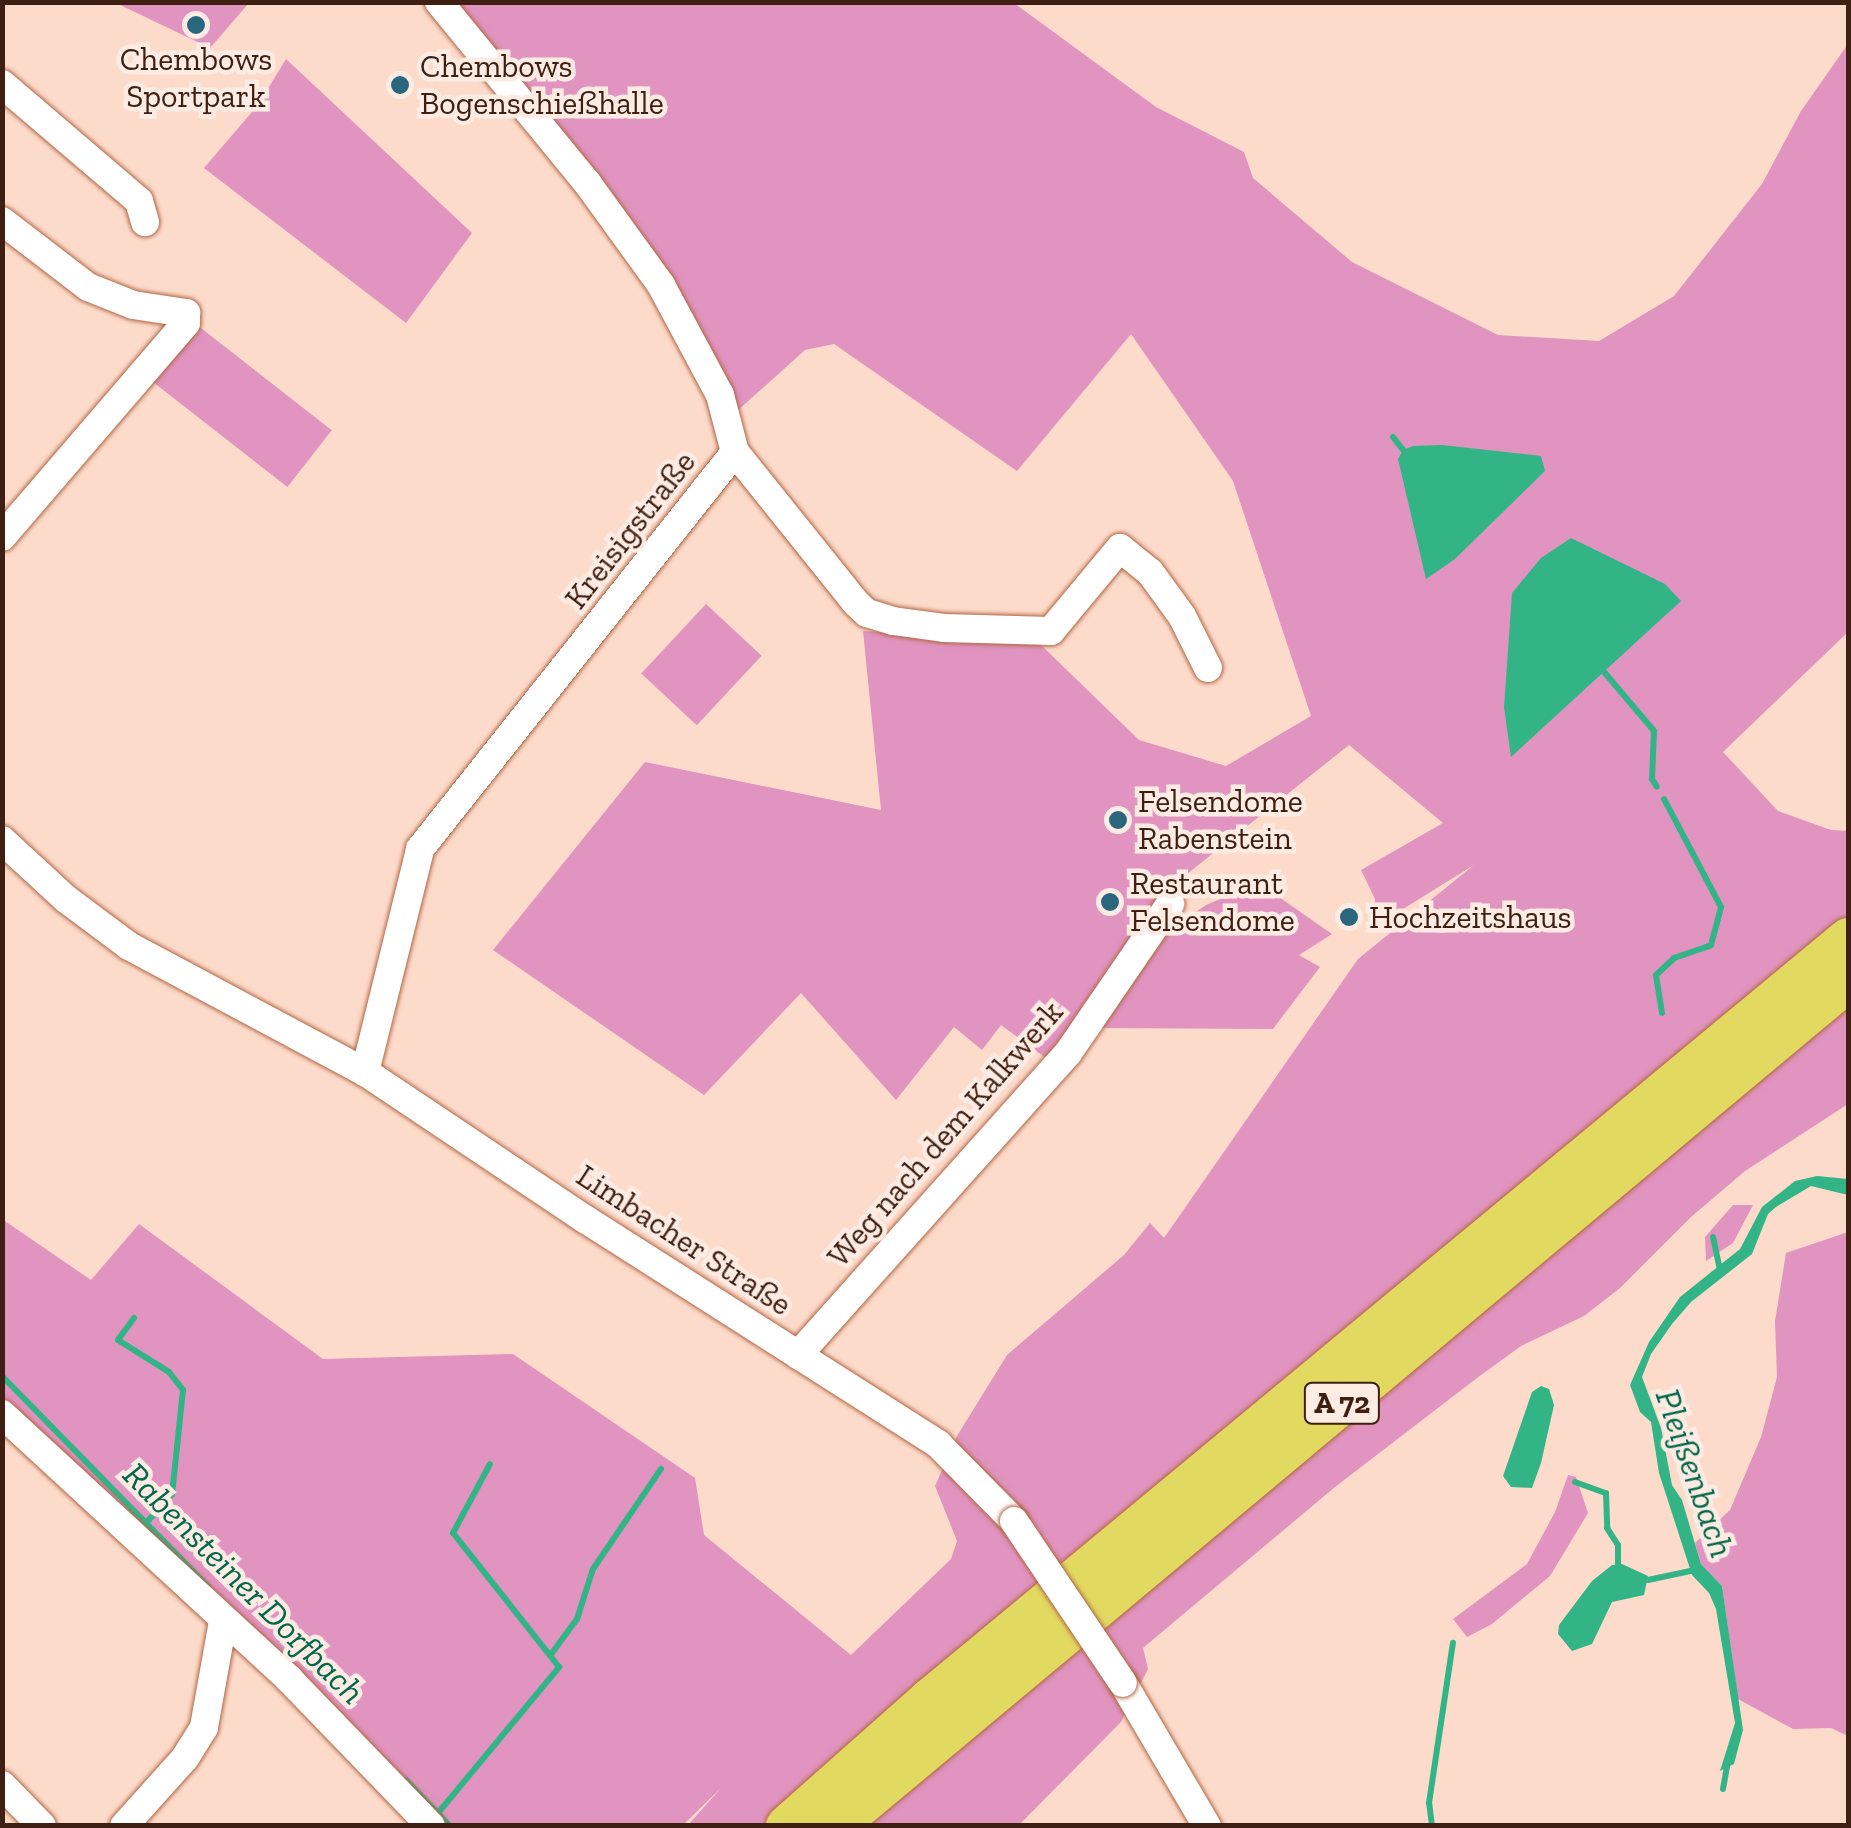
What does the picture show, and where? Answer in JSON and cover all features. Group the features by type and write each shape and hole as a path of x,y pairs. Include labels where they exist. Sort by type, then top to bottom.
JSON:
{"highway":[{"name":"A 72","path":"786,1826 929,1699 1848,938"},
{"name":"A 72","path":"838,1826 1848,982"}],"street":[{"name":"Kreisigstraße","path":"365,1072 420,849 735,452 720,396 661,285 588,184 439,2"},
{"path":"2,84 139,201 145,222"},
{"path":"2,222 88,287 133,305 186,312 186,323 144,378 2,537"},
{"path":"735,452 867,613 944,628 1051,631 1120,548 1150,572 1182,616 1208,668"},
{"name":"Limbacher Straße","path":"2,840 66,899 130,946 365,1072 938,1444 1014,1521 1123,1683 1207,1826"},
{"name":"Weg nach dem Kalkwerk","path":"798,1355 1068,1053 1170,904"},
{"path":"2,1414 289,1678 431,1826"},
{"path":"124,1826 185,1758 204,1727 223,1621"},
{"path":"2,1785 42,1826"}],"shaded area":[{"name":"Chembows Sportpark","path":"116,3 249,3 210,48"},
{"path":"445,3 1014,3 1156,107 1244,152 1253,178 1352,262 1498,335 1599,341 1674,296 1762,184 1801,111 1848,44 1848,632 1723,752 1778,811 1831,830 1848,831 1848,1104 1745,1171 1691,1217 1620,1288 1584,1316 1521,1346 1335,1487 1143,1648 1148,1669 1121,1722 1019,1825 688,1825 721,1788 683,1825 449,1825 3,1410 2,1219 91,1280 139,1224 323,1359 513,1354 695,1478 704,1535 851,1655 951,1559 957,1541 935,1486 957,1436 1007,1355 1124,1255 1150,1223 1164,1238 1358,959 1474,865 1374,927 1375,899 1361,870 1443,823 1349,745 1172,886 1051,1062 1001,1025 982,1050 954,1027 896,1100 801,993 704,1095 493,950 645,762 881,810 863,631 1039,643 1139,740 1226,766 1311,716 1233,481 1131,334 1017,471 834,344 805,350 736,412"},
{"path":"286,59 472,233 406,323 204,168 258,105"},
{"path":"197,325 332,430 287,487 153,382"},
{"path":"1442,445 1541,456 1545,471 1455,559 1426,579 1398,459 1403,450 1413,446"},
{"path":"1571,538 1665,584 1681,601 1511,757 1504,707 1512,593 1541,558"},
{"path":"706,604 762,656 697,725 641,673"},
{"path":"1259,883 1332,934 1299,955 1320,967 1273,1029 1097,1028 1151,943 1206,905"},
{"path":"1817,1176 1848,1179 1848,1195 1811,1186 1768,1214 1752,1254 1691,1302 1651,1354 1642,1377 1661,1428 1672,1485 1682,1500 1701,1564 1722,1586 1743,1730 1734,1764 1720,1771 1735,1723 1716,1609 1709,1593 1692,1575 1659,1473 1651,1422 1640,1412 1630,1385 1649,1342 1680,1297 1740,1249 1762,1207 1795,1181"},
{"path":"1733,1205 1753,1205 1733,1243 1706,1261 1705,1237"},
{"path":"1848,1232 1848,1736 1831,1728 1793,1729 1738,1699 1722,1586 1701,1564 1695,1543 1730,1510 1761,1437 1777,1377 1775,1321 1786,1253"},
{"path":"1541,1386 1549,1389 1554,1405 1541,1463 1532,1488 1511,1487 1503,1476 1532,1392"},
{"path":"1568,1475 1576,1477 1588,1513 1550,1576 1492,1624 1467,1637 1453,1619 1527,1564 1555,1512"},
{"path":"1622,1564 1648,1576 1644,1595 1612,1602 1592,1644 1572,1651 1558,1634 1559,1625 1592,1581 1612,1565"}],"waterway":[{"path":"1393,437 1403,450"},
{"path":"1605,673 1654,731 1652,779 1657,787"},
{"path":"1662,1013 1656,975 1674,958 1711,945 1721,907 1664,799"},
{"path":"1713,1237 1721,1274"},
{"path":"134,1318 118,1340 169,1372 183,1390 172,1494 146,1523"},
{"name":"Rabensteiner Dorfbach","path":"2,1376 208,1586"},
{"path":"438,1813 559,1667 453,1533 490,1464"},
{"path":"552,1653 577,1619 593,1569 661,1469"},
{"path":"1575,1482 1606,1493 1607,1528 1618,1545 1618,1565"},
{"path":"1648,1580 1695,1570"},
{"path":"1432,1826 1429,1803 1453,1643"},
{"name":"Pleißenbach","path":"1723,1789 1728,1762"},
{"name":"Rabensteiner Dorfbach","path":"406,1780 450,1826"}],"place":[{"name":"Chembows Sportpark","path":"196,25"},
{"name":"Chembows Bogenschießhalle","path":"400,85"},
{"name":"Felsendome Rabenstein","path":"1118,820"},
{"name":"Restaurant Felsendome","path":"1110,902"},
{"name":"Hochzeitshaus","path":"1349,917"}]}
